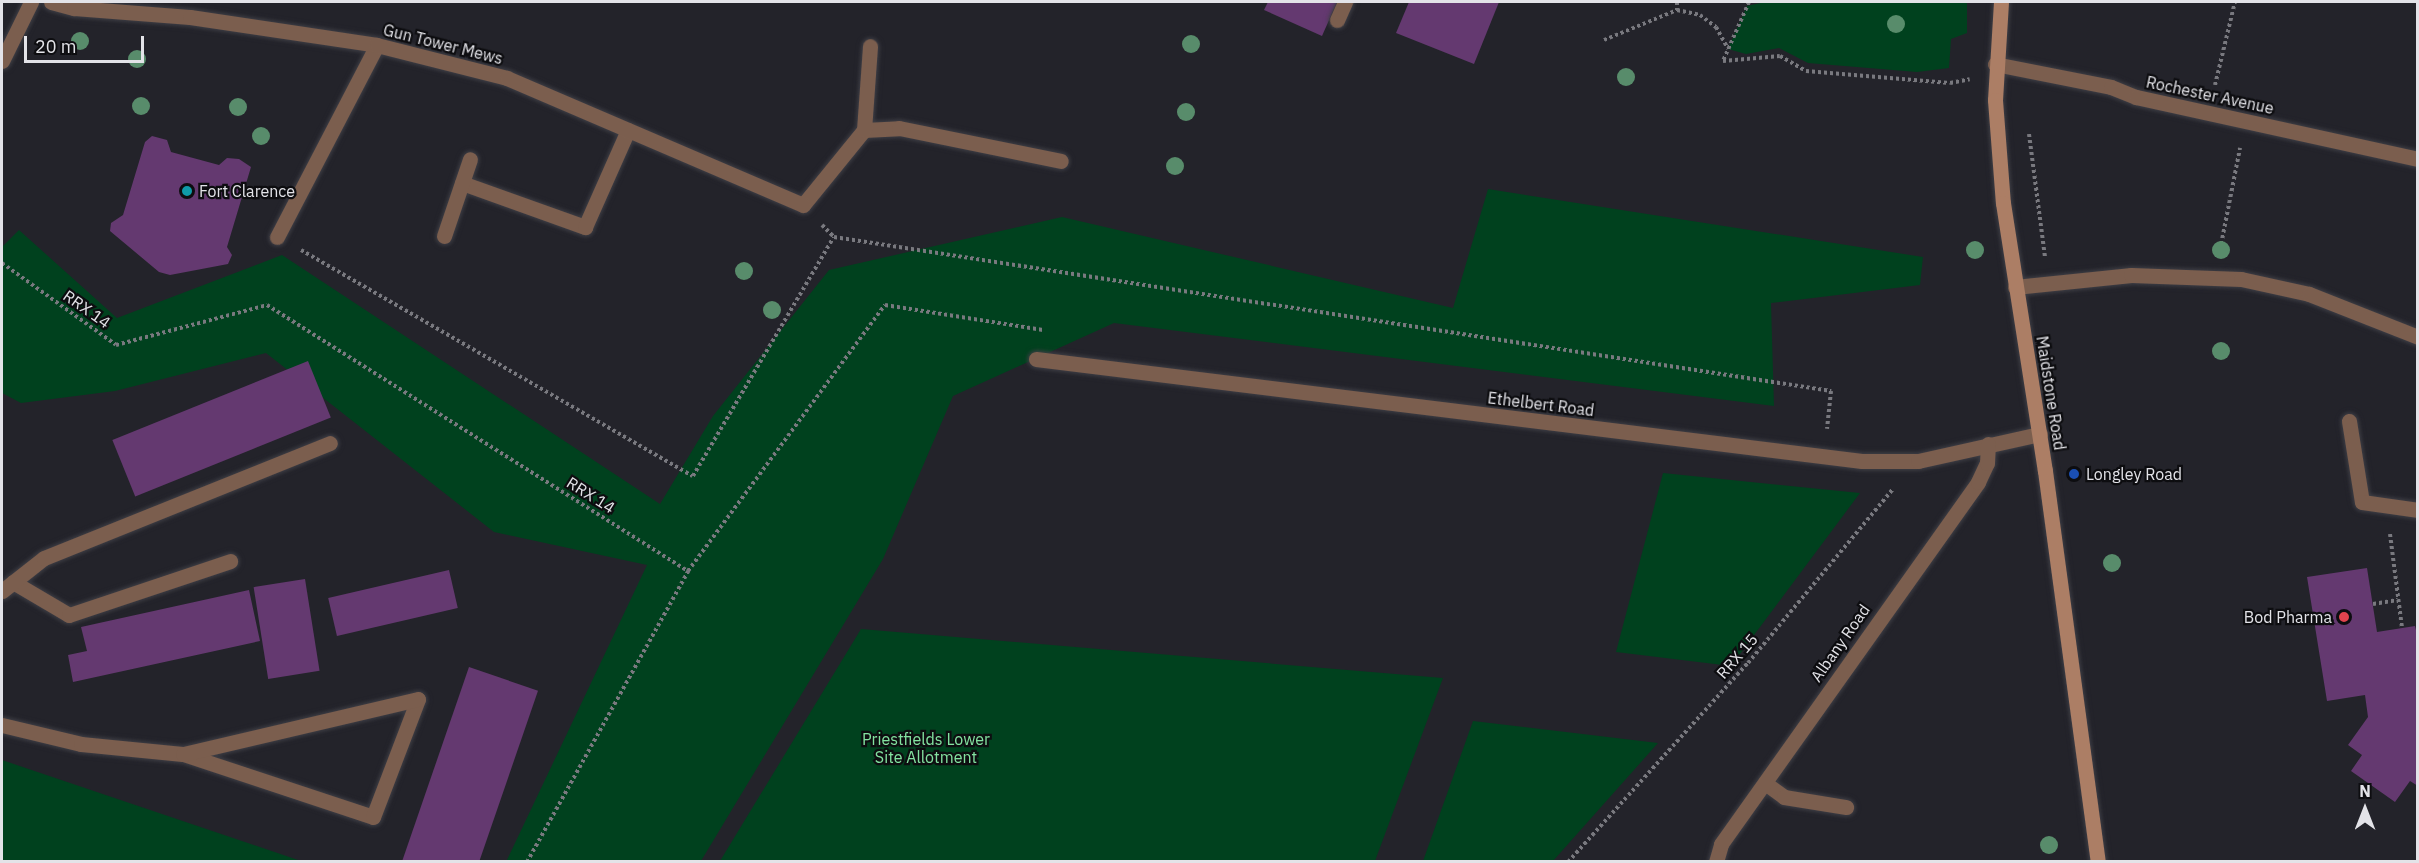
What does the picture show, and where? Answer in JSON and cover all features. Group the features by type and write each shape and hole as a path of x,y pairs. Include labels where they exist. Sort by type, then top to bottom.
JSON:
{"main road":[{"name":"Maidstone Road","path":"2001,2 1995,69 1997,147 2015,287 2040,434 2098,861"}],"street":[{"path":"2,61 31,2"},
{"name":"Gun Tower Mews","path":"51,2 74,8 190,17 377,45 507,78 803,205 864,130"},
{"path":"1337,20 1345,2"},
{"path":"278,237 377,45"},
{"path":"870,46 864,130 899,129 1061,161"},
{"name":"Rochester Avenue","path":"1995,69 2111,87 2136,97 2418,159"},
{"path":"462,183 585,227 628,130"},
{"path":"444,236 470,159"},
{"path":"2015,287 2156,274 2241,279 2308,294 2418,337"},
{"name":"Ethelbert Road","path":"1036,358 1734,447 1862,461 1918,461 2040,434"},
{"path":"2349,421 2362,502 2418,510"},
{"path":"230,561 69,615 7,586 44,558 330,443"},
{"name":"Albany Road","path":"1716,861 1720,844 1765,783 1931,543 1978,482 1987,463 1989,444"},
{"path":"2,725 81,744 183,754 373,817 418,699 183,754"},
{"path":"1765,783 1784,797 1846,807"}],"path":[{"path":"1677,2 1677,10"},
{"path":"1749,2 1723,61 1780,56 1806,71 1950,83 1995,69"},
{"path":"2209,112 2235,2"},
{"path":"1604,40 1677,10 1700,15 1716,27 1728,49"},
{"path":"2220,252 2246,121"},
{"path":"2028,124 2043,249 2052,261 2055,282"},
{"name":"RRX 14","path":"2,263 116,345 267,304 688,571"},
{"path":"527,861 688,571 885,304 1038,327 1047,333"},
{"name":"RRX 15","path":"1568,861 1748,663 1918,461"},
{"path":"2399,529 2390,528 2402,628"},
{"path":"2373,604 2398,600"}],"green space":[{"path":"1765,2 1967,2 1967,33 1951,39 1949,68 1917,72 1808,63 1779,48 1746,54 1728,49 1747,6"},
{"path":"1488,189 1923,257 1920,285 1771,303 1774,406 1114,323 953,396 883,559 701,861 506,862 647,565 494,532 266,353 115,391 21,403 2,393 2,247 19,230 117,318 282,255 660,504 713,416 829,270 1062,217 1453,308"},
{"path":"1663,473 1860,493 1731,666 1616,652"},
{"name":"Priestfields Lower Site Allotment","path":"861,629 1443,678 1375,861 720,861"},
{"path":"1473,721 1658,743 1553,861 1423,861"},
{"path":"2,760 301,861 2,861"}],"building":[{"path":"1268,2 1337,2 1322,36 1264,10"},
{"path":"1409,2 1499,2 1474,64 1396,33"},
{"name":"Fort Clarence","path":"152,136 167,140 171,152 219,165 227,158 239,159 251,167 227,247 232,255 228,264 170,275 159,272 110,231 111,223 123,215 145,142"},
{"path":"308,361 331,418 135,497 112,440"},
{"path":"2367,568 2377,632 2415,626 2418,638 2418,786 2410,781 2395,802 2351,771 2362,755 2348,745 2368,717 2365,695 2327,701 2307,577"},
{"path":"449,570 458,608 337,636 328,598"},
{"path":"305,579 320,671 268,679 254,587"},
{"path":"249,590 260,641 73,682 68,655 87,651 81,627"},
{"path":"469,667 538,691 479,862 402,862"}],"place":[{"name":"Fort Clarence","path":"187,191"},
{"name":"Longley Road","path":"2074,474"},
{"name":"Bod Pharma","path":"2344,617"}]}
